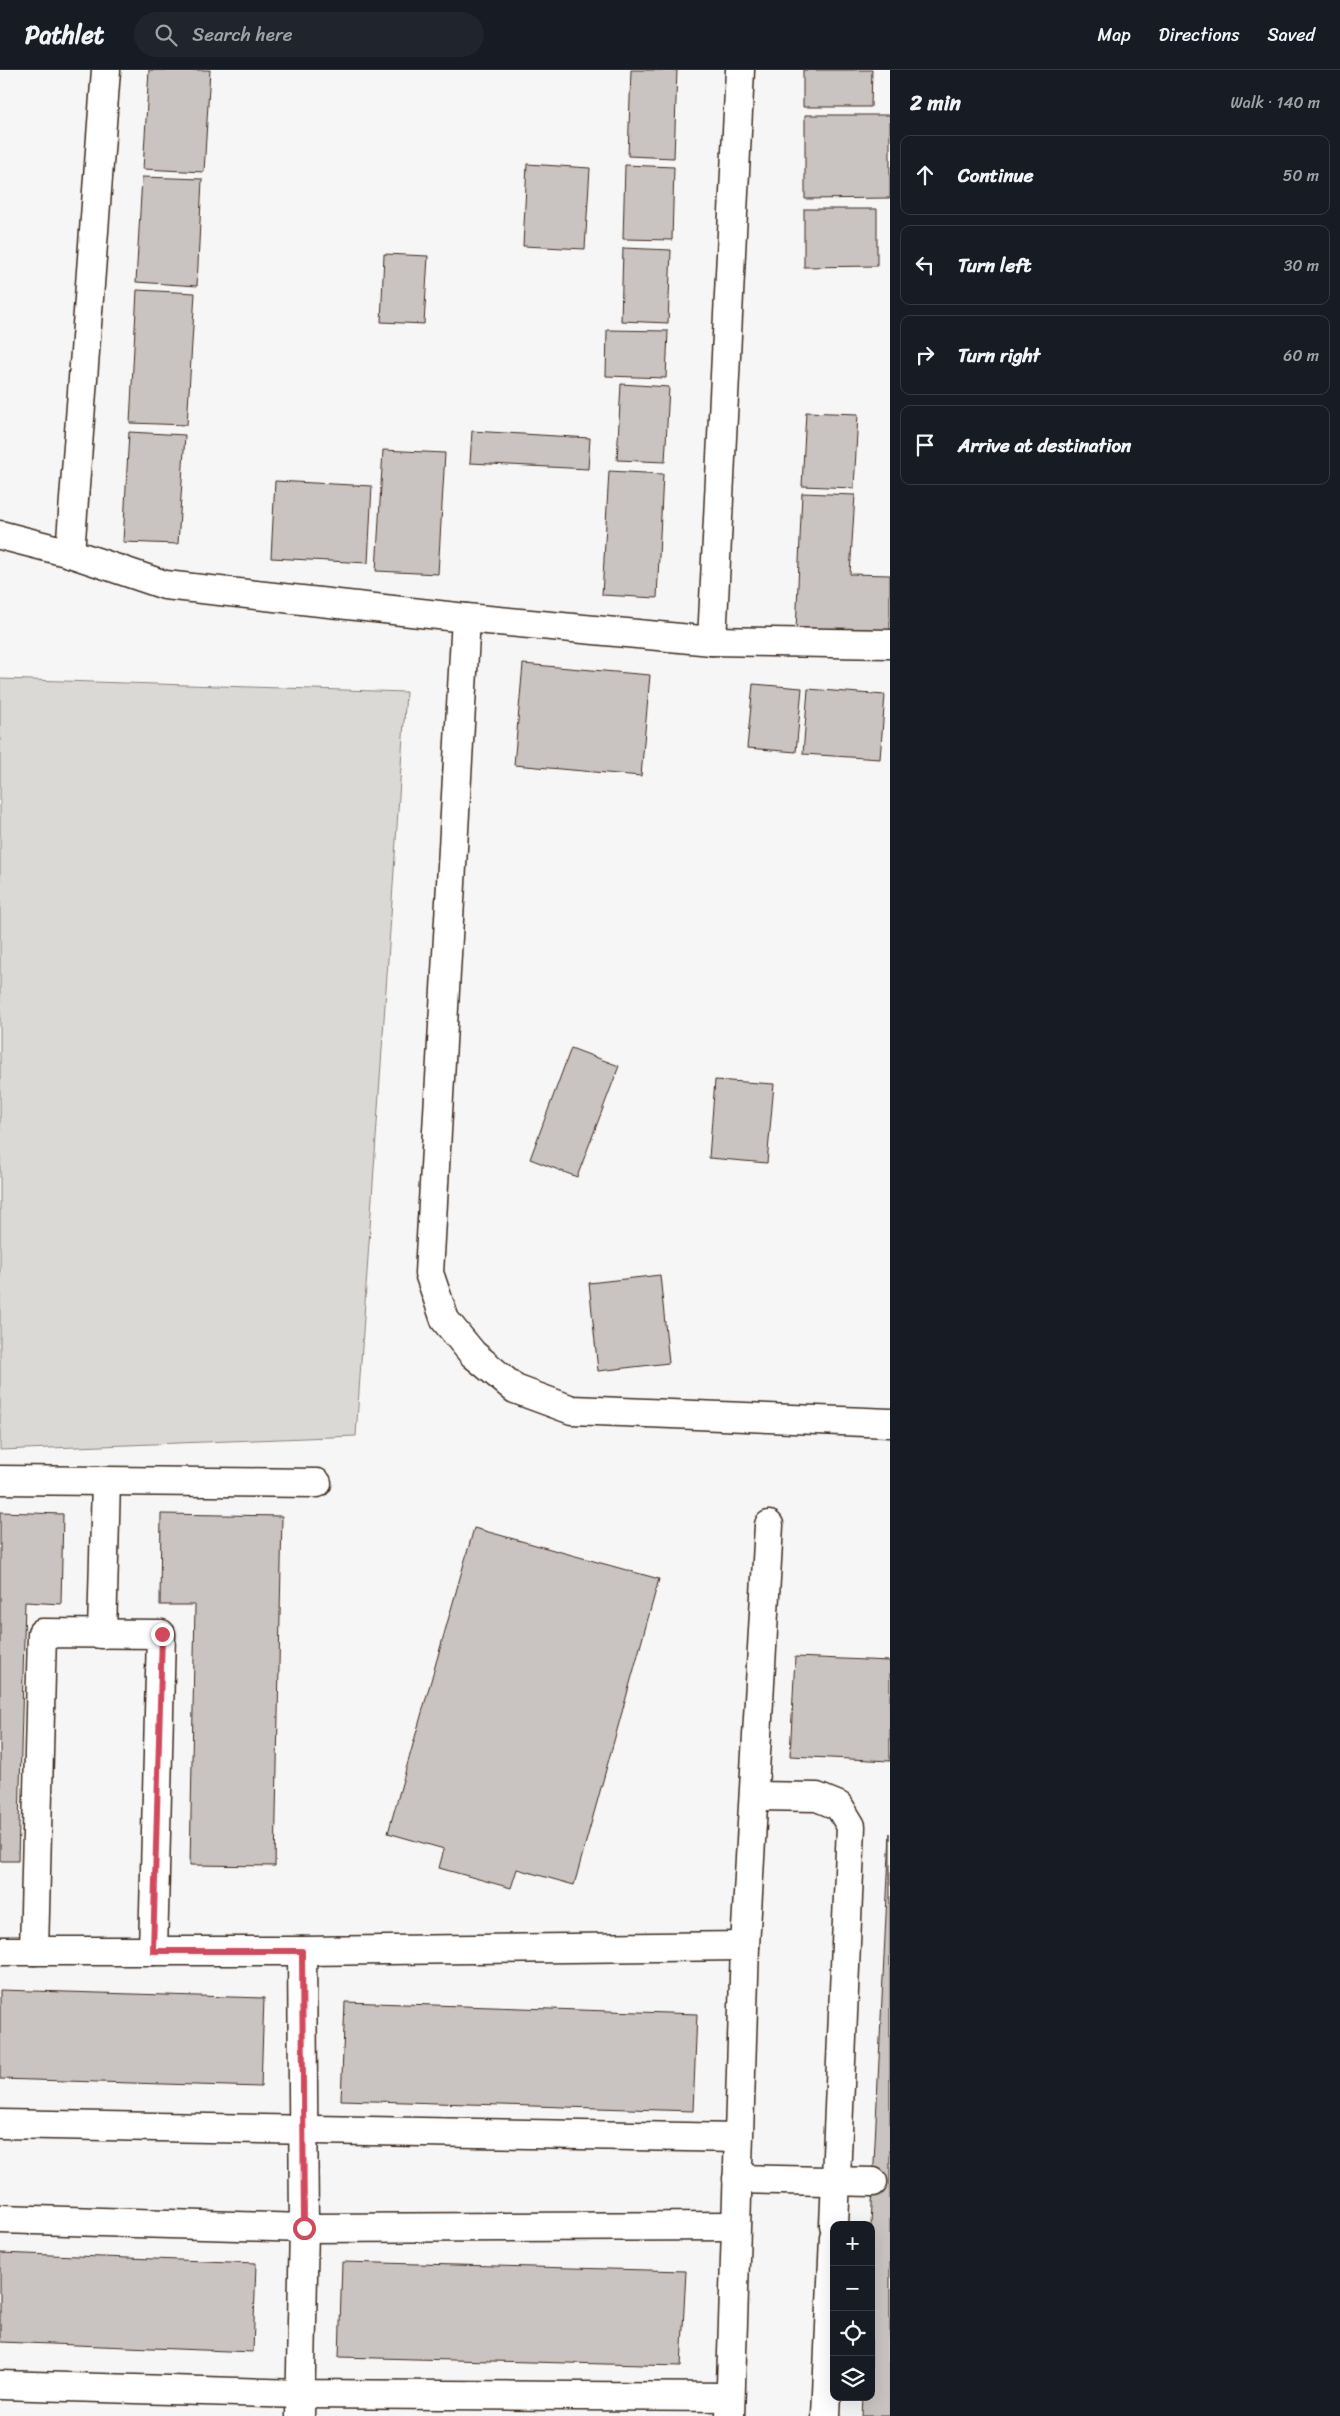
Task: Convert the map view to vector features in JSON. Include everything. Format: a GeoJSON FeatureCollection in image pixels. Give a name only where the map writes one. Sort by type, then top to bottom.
{"type":"FeatureCollection","features":[{"type":"Feature","properties":{"kind":"street"},"geometry":{"type":"LineString","coordinates":[[70,553],[106,70]]}},
{"type":"Feature","properties":{"kind":"street"},"geometry":{"type":"LineString","coordinates":[[712,641],[740,70]]}},
{"type":"Feature","properties":{"kind":"street"},"geometry":{"type":"LineString","coordinates":[[0,535],[70,553],[165,585],[466,618],[712,641],[890,644]]}},
{"type":"Feature","properties":{"kind":"street"},"geometry":{"type":"LineString","coordinates":[[466,618],[429,1273],[445,1320],[473,1354],[515,1390],[572,1410],[890,1423]]}},
{"type":"Feature","properties":{"kind":"street"},"geometry":{"type":"LineString","coordinates":[[0,1480],[317,1482]]}},
{"type":"Feature","properties":{"kind":"street"},"geometry":{"type":"LineString","coordinates":[[102,1634],[106,1481]]}},
{"type":"Feature","properties":{"kind":"street"},"geometry":{"type":"LineString","coordinates":[[0,2385],[301,2405],[730,2406],[734,2226],[745,1946],[769,1525]]}},
{"type":"Feature","properties":{"kind":"street"},"geometry":{"type":"LineString","coordinates":[[34,1951],[42,1633],[162,1634],[153,1951]]}},
{"type":"Feature","properties":{"kind":"street"},"geometry":{"type":"LineString","coordinates":[[754,1796],[817,1797],[839,1806],[851,1826],[834,2221]]}},
{"type":"Feature","properties":{"kind":"street"},"geometry":{"type":"LineString","coordinates":[[0,1951],[302,1951],[745,1946]]}},
{"type":"Feature","properties":{"kind":"street"},"geometry":{"type":"LineString","coordinates":[[301,2405],[304,2228],[302,1951]]}},
{"type":"Feature","properties":{"kind":"street"},"geometry":{"type":"LineString","coordinates":[[0,2124],[304,2128],[738,2138]]}},
{"type":"Feature","properties":{"kind":"street"},"geometry":{"type":"LineString","coordinates":[[737,2180],[873,2182]]}},
{"type":"Feature","properties":{"kind":"street"},"geometry":{"type":"LineString","coordinates":[[0,2219],[304,2228],[734,2226]]}},
{"type":"Feature","properties":{"kind":"street"},"geometry":{"type":"LineString","coordinates":[[826,2416],[833,2266]]}},
{"type":"Feature","properties":{"kind":"shaded area"},"geometry":{"type":"Polygon","coordinates":[[[0,679],[406,692],[356,1436],[0,1450],[0,679]]]}},
{"type":"Feature","properties":{"kind":"building"},"geometry":{"type":"Polygon","coordinates":[[[149,70],[210,70],[204,172],[143,169],[149,70]]]}},
{"type":"Feature","properties":{"kind":"building"},"geometry":{"type":"Polygon","coordinates":[[[631,70],[677,70],[674,158],[628,156],[631,70]]]}},
{"type":"Feature","properties":{"kind":"building"},"geometry":{"type":"Polygon","coordinates":[[[803,70],[872,70],[871,107],[803,107],[803,70]]]}},
{"type":"Feature","properties":{"kind":"building"},"geometry":{"type":"Polygon","coordinates":[[[805,115],[890,115],[890,198],[805,199],[805,115]]]}},
{"type":"Feature","properties":{"kind":"building"},"geometry":{"type":"Polygon","coordinates":[[[527,164],[590,168],[585,249],[523,246],[527,164]]]}},
{"type":"Feature","properties":{"kind":"building"},"geometry":{"type":"Polygon","coordinates":[[[625,165],[674,167],[672,240],[623,239],[625,165]]]}},
{"type":"Feature","properties":{"kind":"building"},"geometry":{"type":"Polygon","coordinates":[[[142,177],[202,179],[197,286],[136,282],[142,177]]]}},
{"type":"Feature","properties":{"kind":"building"},"geometry":{"type":"Polygon","coordinates":[[[804,209],[877,209],[877,266],[804,267],[804,209]]]}},
{"type":"Feature","properties":{"kind":"building"},"geometry":{"type":"Polygon","coordinates":[[[623,248],[671,250],[668,323],[621,321],[623,248]]]}},
{"type":"Feature","properties":{"kind":"building"},"geometry":{"type":"Polygon","coordinates":[[[384,254],[428,256],[424,324],[381,322],[384,254]]]}},
{"type":"Feature","properties":{"kind":"building"},"geometry":{"type":"Polygon","coordinates":[[[137,290],[195,293],[187,425],[130,423],[137,290]]]}},
{"type":"Feature","properties":{"kind":"building"},"geometry":{"type":"Polygon","coordinates":[[[607,330],[668,331],[666,378],[606,376],[607,330]]]}},
{"type":"Feature","properties":{"kind":"building"},"geometry":{"type":"Polygon","coordinates":[[[621,384],[669,387],[665,462],[617,460],[621,384]]]}},
{"type":"Feature","properties":{"kind":"building"},"geometry":{"type":"Polygon","coordinates":[[[806,412],[858,414],[854,488],[802,486],[806,412]]]}},
{"type":"Feature","properties":{"kind":"building"},"geometry":{"type":"Polygon","coordinates":[[[472,431],[590,438],[588,469],[470,463],[472,431]]]}},
{"type":"Feature","properties":{"kind":"building"},"geometry":{"type":"Polygon","coordinates":[[[129,432],[185,435],[178,544],[123,542],[129,432]]]}},
{"type":"Feature","properties":{"kind":"building"},"geometry":{"type":"Polygon","coordinates":[[[383,450],[445,453],[438,574],[376,571],[383,450]]]}},
{"type":"Feature","properties":{"kind":"building"},"geometry":{"type":"Polygon","coordinates":[[[609,471],[663,474],[657,598],[602,595],[609,471]]]}},
{"type":"Feature","properties":{"kind":"building"},"geometry":{"type":"Polygon","coordinates":[[[275,481],[372,486],[368,563],[271,558],[275,481]]]}},
{"type":"Feature","properties":{"kind":"building"},"geometry":{"type":"Polygon","coordinates":[[[802,493],[855,495],[850,574],[890,575],[890,636],[796,631],[802,493]]]}},
{"type":"Feature","properties":{"kind":"building"},"geometry":{"type":"Polygon","coordinates":[[[523,664],[650,675],[641,776],[514,765],[523,664]]]}},
{"type":"Feature","properties":{"kind":"building"},"geometry":{"type":"Polygon","coordinates":[[[753,684],[802,688],[796,752],[747,748],[753,684]]]}},
{"type":"Feature","properties":{"kind":"building"},"geometry":{"type":"Polygon","coordinates":[[[808,689],[885,695],[880,759],[803,754],[808,689]]]}},
{"type":"Feature","properties":{"kind":"building"},"geometry":{"type":"Polygon","coordinates":[[[571,1048],[619,1066],[577,1177],[530,1159],[571,1048]]]}},
{"type":"Feature","properties":{"kind":"building"},"geometry":{"type":"Polygon","coordinates":[[[715,1080],[774,1084],[767,1163],[709,1158],[715,1080]]]}},
{"type":"Feature","properties":{"kind":"building"},"geometry":{"type":"Polygon","coordinates":[[[660,1275],[669,1363],[598,1371],[589,1283],[660,1275]]]}},
{"type":"Feature","properties":{"kind":"building"},"geometry":{"type":"Polygon","coordinates":[[[0,1512],[63,1514],[61,1604],[25,1602],[18,1861],[0,1861],[0,1512]]]}},
{"type":"Feature","properties":{"kind":"building"},"geometry":{"type":"Polygon","coordinates":[[[161,1514],[282,1516],[275,1866],[190,1865],[195,1605],[160,1605],[161,1514]]]}},
{"type":"Feature","properties":{"kind":"building"},"geometry":{"type":"Polygon","coordinates":[[[474,1528],[659,1579],[574,1885],[517,1869],[511,1888],[439,1868],[444,1849],[388,1833],[474,1528]]]}},
{"type":"Feature","properties":{"kind":"building"},"geometry":{"type":"Polygon","coordinates":[[[795,1657],[890,1661],[890,1761],[790,1756],[795,1657]]]}},
{"type":"Feature","properties":{"kind":"building"},"geometry":{"type":"Polygon","coordinates":[[[890,1833],[890,2416],[862,2416],[863,2401],[875,2401],[875,2221],[871,2221],[890,1833]]]}},
{"type":"Feature","properties":{"kind":"building"},"geometry":{"type":"Polygon","coordinates":[[[0,1990],[264,1998],[261,2087],[0,2079],[0,1990]]]}},
{"type":"Feature","properties":{"kind":"building"},"geometry":{"type":"Polygon","coordinates":[[[345,2002],[697,2014],[693,2111],[341,2100],[345,2002]]]}},
{"type":"Feature","properties":{"kind":"building"},"geometry":{"type":"Polygon","coordinates":[[[0,2253],[256,2263],[253,2352],[0,2342],[0,2253]]]}},
{"type":"Feature","properties":{"kind":"building"},"geometry":{"type":"Polygon","coordinates":[[[342,2262],[686,2271],[681,2366],[339,2357],[342,2262]]]}},
{"type":"Feature","properties":{"kind":"route"},"geometry":{"type":"LineString","coordinates":[[162,1634],[153,1951],[302,1951],[304,2228]]}}]}
